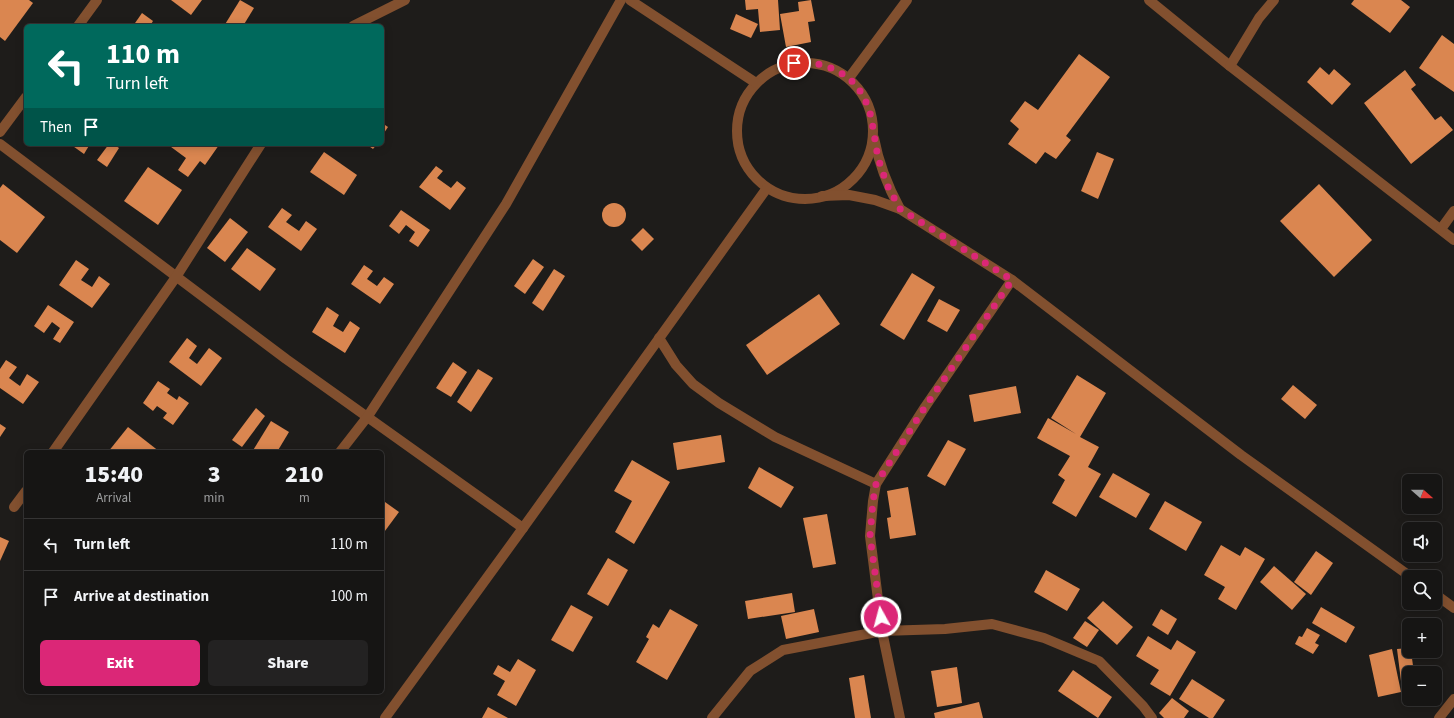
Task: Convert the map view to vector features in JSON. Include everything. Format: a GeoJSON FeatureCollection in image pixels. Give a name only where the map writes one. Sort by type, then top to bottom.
{"type":"FeatureCollection","features":[{"type":"Feature","properties":{"kind":"street"},"geometry":{"type":"LineString","coordinates":[[79,24],[97,0]]}},
{"type":"Feature","properties":{"kind":"street"},"geometry":{"type":"LineString","coordinates":[[357,24],[405,0]]}},
{"type":"Feature","properties":{"kind":"street"},"geometry":{"type":"LineString","coordinates":[[342,450],[368,416],[506,204],[621,0]]}},
{"type":"Feature","properties":{"kind":"street"},"geometry":{"type":"LineString","coordinates":[[630,0],[756,83]]}},
{"type":"Feature","properties":{"kind":"street"},"geometry":{"type":"LineString","coordinates":[[849,78],[908,0]]}},
{"type":"Feature","properties":{"kind":"street"},"geometry":{"type":"LineString","coordinates":[[1149,0],[1230,66],[1454,240]]}},
{"type":"Feature","properties":{"kind":"street"},"geometry":{"type":"LineString","coordinates":[[1230,66],[1259,18],[1274,0]]}},
{"type":"Feature","properties":{"kind":"street"},"geometry":{"type":"LineString","coordinates":[[822,196],[841,188],[858,173],[866,160],[871,146],[871,116],[859,89],[849,78],[836,70],[823,65],[809,62],[794,63],[774,70],[756,83],[746,97],[739,112],[737,135],[738,146],[744,162],[754,177],[767,188],[793,198],[808,199],[822,196],[849,195],[875,200],[900,209],[1012,280],[1241,455],[1402,571]]}},
{"type":"Feature","properties":{"kind":"street"},"geometry":{"type":"LineString","coordinates":[[0,132],[24,100]]}},
{"type":"Feature","properties":{"kind":"street"},"geometry":{"type":"LineString","coordinates":[[872,131],[880,165],[887,185],[900,209]]}},
{"type":"Feature","properties":{"kind":"street"},"geometry":{"type":"LineString","coordinates":[[0,144],[286,359],[523,528]]}},
{"type":"Feature","properties":{"kind":"street"},"geometry":{"type":"LineString","coordinates":[[54,450],[176,276],[260,146]]}},
{"type":"Feature","properties":{"kind":"street"},"geometry":{"type":"LineString","coordinates":[[385,718],[767,188]]}},
{"type":"Feature","properties":{"kind":"street"},"geometry":{"type":"LineString","coordinates":[[1441,229],[1454,211]]}},
{"type":"Feature","properties":{"kind":"street"},"geometry":{"type":"LineString","coordinates":[[900,718],[882,631],[870,536],[876,484],[925,407],[1012,280]]}},
{"type":"Feature","properties":{"kind":"street"},"geometry":{"type":"LineString","coordinates":[[659,338],[676,365],[694,384],[719,403],[775,437],[876,484]]}},
{"type":"Feature","properties":{"kind":"street"},"geometry":{"type":"LineString","coordinates":[[14,507],[24,494]]}},
{"type":"Feature","properties":{"kind":"street"},"geometry":{"type":"LineString","coordinates":[[1442,599],[1454,608]]}},
{"type":"Feature","properties":{"kind":"street"},"geometry":{"type":"LineString","coordinates":[[712,718],[750,671],[783,650],[882,631],[945,629],[992,624],[1044,638],[1099,661],[1143,706],[1152,718]]}},
{"type":"Feature","properties":{"kind":"street"},"geometry":{"type":"LineString","coordinates":[[1439,718],[1454,699]]}},
{"type":"Feature","properties":{"kind":"building"},"geometry":{"type":"Polygon","coordinates":[[[0,0],[29,0],[33,3],[5,41],[0,37],[0,0]]]}},
{"type":"Feature","properties":{"kind":"building"},"geometry":{"type":"Polygon","coordinates":[[[171,0],[202,0],[191,15],[171,0]]]}},
{"type":"Feature","properties":{"kind":"building"},"geometry":{"type":"Polygon","coordinates":[[[240,0],[254,8],[244,24],[225,24],[240,0]]]}},
{"type":"Feature","properties":{"kind":"building"},"geometry":{"type":"Polygon","coordinates":[[[745,0],[778,0],[780,30],[760,32],[758,9],[746,10],[745,0]]]}},
{"type":"Feature","properties":{"kind":"building"},"geometry":{"type":"Polygon","coordinates":[[[811,0],[815,21],[808,22],[811,42],[786,47],[780,14],[799,11],[798,2],[811,0]]]}},
{"type":"Feature","properties":{"kind":"building"},"geometry":{"type":"Polygon","coordinates":[[[1354,0],[1401,0],[1410,7],[1390,33],[1351,4],[1354,0]]]}},
{"type":"Feature","properties":{"kind":"building"},"geometry":{"type":"Polygon","coordinates":[[[142,13],[153,21],[151,24],[134,24],[142,13]]]}},
{"type":"Feature","properties":{"kind":"building"},"geometry":{"type":"Polygon","coordinates":[[[736,14],[758,24],[751,38],[730,29],[736,14]]]}},
{"type":"Feature","properties":{"kind":"building"},"geometry":{"type":"Polygon","coordinates":[[[1442,35],[1454,44],[1454,92],[1419,68],[1442,35]]]}},
{"type":"Feature","properties":{"kind":"building"},"geometry":{"type":"Polygon","coordinates":[[[1079,54],[1110,77],[1066,136],[1071,140],[1056,159],[1045,152],[1036,164],[1008,144],[1019,129],[1010,121],[1025,101],[1038,110],[1079,54]]]}},
{"type":"Feature","properties":{"kind":"building"},"geometry":{"type":"Polygon","coordinates":[[[1320,67],[1329,75],[1334,69],[1351,84],[1332,105],[1307,82],[1320,67]]]}},
{"type":"Feature","properties":{"kind":"building"},"geometry":{"type":"Polygon","coordinates":[[[1405,70],[1416,85],[1411,89],[1435,120],[1441,116],[1453,130],[1411,164],[1364,103],[1405,70]]]}},
{"type":"Feature","properties":{"kind":"building"},"geometry":{"type":"Polygon","coordinates":[[[384,124],[388,127],[384,133],[384,124]]]}},
{"type":"Feature","properties":{"kind":"building"},"geometry":{"type":"Polygon","coordinates":[[[73,146],[89,146],[84,154],[73,146]]]}},
{"type":"Feature","properties":{"kind":"building"},"geometry":{"type":"Polygon","coordinates":[[[108,146],[116,146],[119,148],[107,167],[97,160],[108,146]]]}},
{"type":"Feature","properties":{"kind":"building"},"geometry":{"type":"Polygon","coordinates":[[[170,146],[218,146],[205,165],[200,161],[188,177],[178,170],[186,158],[170,146]]]}},
{"type":"Feature","properties":{"kind":"building"},"geometry":{"type":"Polygon","coordinates":[[[324,152],[357,175],[344,195],[310,172],[324,152]]]}},
{"type":"Feature","properties":{"kind":"building"},"geometry":{"type":"Polygon","coordinates":[[[1097,152],[1114,159],[1098,199],[1081,191],[1097,152]]]}},
{"type":"Feature","properties":{"kind":"building"},"geometry":{"type":"Polygon","coordinates":[[[436,166],[443,171],[437,178],[451,188],[457,181],[466,188],[450,210],[419,187],[436,166]]]}},
{"type":"Feature","properties":{"kind":"building"},"geometry":{"type":"Polygon","coordinates":[[[148,167],[182,190],[158,225],[124,201],[148,167]]]}},
{"type":"Feature","properties":{"kind":"building"},"geometry":{"type":"Polygon","coordinates":[[[3,184],[45,217],[17,253],[0,240],[0,188],[3,184]]]}},
{"type":"Feature","properties":{"kind":"building"},"geometry":{"type":"Polygon","coordinates":[[[1319,184],[1372,240],[1334,277],[1280,221],[1319,184]]]}},
{"type":"Feature","properties":{"kind":"building"},"geometry":{"type":"Polygon","coordinates":[[[614,203],[623,206],[626,215],[623,224],[614,227],[605,224],[602,215],[605,206],[614,203]]]}},
{"type":"Feature","properties":{"kind":"building"},"geometry":{"type":"Polygon","coordinates":[[[282,208],[292,215],[286,222],[299,231],[306,221],[317,229],[301,251],[268,227],[282,208]]]}},
{"type":"Feature","properties":{"kind":"building"},"geometry":{"type":"Polygon","coordinates":[[[401,210],[430,230],[418,247],[409,241],[415,232],[406,225],[399,234],[389,226],[401,210]]]}},
{"type":"Feature","properties":{"kind":"building"},"geometry":{"type":"Polygon","coordinates":[[[230,218],[248,232],[225,262],[207,248],[230,218]]]}},
{"type":"Feature","properties":{"kind":"building"},"geometry":{"type":"Polygon","coordinates":[[[643,228],[654,239],[642,251],[631,240],[643,228]]]}},
{"type":"Feature","properties":{"kind":"building"},"geometry":{"type":"Polygon","coordinates":[[[247,248],[276,269],[260,291],[231,269],[247,248]]]}},
{"type":"Feature","properties":{"kind":"building"},"geometry":{"type":"Polygon","coordinates":[[[533,259],[544,267],[525,294],[514,286],[533,259]]]}},
{"type":"Feature","properties":{"kind":"building"},"geometry":{"type":"Polygon","coordinates":[[[76,260],[89,269],[81,280],[92,287],[99,276],[110,284],[92,308],[59,285],[76,260]]]}},
{"type":"Feature","properties":{"kind":"building"},"geometry":{"type":"Polygon","coordinates":[[[364,265],[373,271],[367,279],[377,286],[384,277],[394,284],[380,304],[351,284],[364,265]]]}},
{"type":"Feature","properties":{"kind":"building"},"geometry":{"type":"Polygon","coordinates":[[[554,269],[565,276],[543,311],[532,303],[554,269]]]}},
{"type":"Feature","properties":{"kind":"building"},"geometry":{"type":"Polygon","coordinates":[[[912,273],[935,287],[904,340],[880,325],[912,273]]]}},
{"type":"Feature","properties":{"kind":"building"},"geometry":{"type":"Polygon","coordinates":[[[819,294],[840,324],[767,375],[746,345],[819,294]]]}},
{"type":"Feature","properties":{"kind":"building"},"geometry":{"type":"Polygon","coordinates":[[[939,299],[960,310],[947,332],[927,321],[939,299]]]}},
{"type":"Feature","properties":{"kind":"building"},"geometry":{"type":"Polygon","coordinates":[[[48,305],[74,322],[60,343],[53,339],[60,328],[52,322],[44,333],[34,326],[48,305]]]}},
{"type":"Feature","properties":{"kind":"building"},"geometry":{"type":"Polygon","coordinates":[[[327,307],[339,315],[333,326],[343,332],[350,321],[360,328],[345,353],[312,332],[327,307]]]}},
{"type":"Feature","properties":{"kind":"building"},"geometry":{"type":"Polygon","coordinates":[[[187,338],[197,346],[189,358],[197,364],[209,348],[222,358],[201,386],[169,362],[187,338]]]}},
{"type":"Feature","properties":{"kind":"building"},"geometry":{"type":"Polygon","coordinates":[[[6,360],[17,367],[9,378],[20,386],[27,374],[39,382],[23,404],[0,388],[0,369],[6,360]]]}},
{"type":"Feature","properties":{"kind":"building"},"geometry":{"type":"Polygon","coordinates":[[[453,362],[467,372],[451,397],[436,388],[453,362]]]}},
{"type":"Feature","properties":{"kind":"building"},"geometry":{"type":"Polygon","coordinates":[[[478,369],[493,378],[471,412],[457,402],[478,369]]]}},
{"type":"Feature","properties":{"kind":"building"},"geometry":{"type":"Polygon","coordinates":[[[1077,375],[1106,393],[1080,437],[1099,447],[1088,467],[1101,474],[1076,517],[1052,503],[1065,480],[1058,475],[1070,456],[1037,438],[1048,418],[1076,434],[1051,418],[1077,375]]]}},
{"type":"Feature","properties":{"kind":"building"},"geometry":{"type":"Polygon","coordinates":[[[158,381],[170,389],[167,393],[177,400],[179,396],[189,403],[173,425],[163,418],[167,413],[157,406],[153,411],[143,403],[158,381]]]}},
{"type":"Feature","properties":{"kind":"building"},"geometry":{"type":"Polygon","coordinates":[[[1293,385],[1317,405],[1305,419],[1281,399],[1293,385]]]}},
{"type":"Feature","properties":{"kind":"building"},"geometry":{"type":"Polygon","coordinates":[[[1016,386],[1021,413],[974,422],[969,395],[1016,386]]]}},
{"type":"Feature","properties":{"kind":"building"},"geometry":{"type":"Polygon","coordinates":[[[256,408],[265,416],[242,447],[232,440],[256,408]]]}},
{"type":"Feature","properties":{"kind":"building"},"geometry":{"type":"Polygon","coordinates":[[[271,421],[289,432],[278,450],[253,450],[271,421]]]}},
{"type":"Feature","properties":{"kind":"building"},"geometry":{"type":"Polygon","coordinates":[[[0,424],[6,428],[0,437],[0,424]]]}},
{"type":"Feature","properties":{"kind":"building"},"geometry":{"type":"Polygon","coordinates":[[[128,427],[157,450],[110,450],[128,427]]]}},
{"type":"Feature","properties":{"kind":"building"},"geometry":{"type":"Polygon","coordinates":[[[721,435],[725,462],[677,470],[673,443],[721,435]]]}},
{"type":"Feature","properties":{"kind":"building"},"geometry":{"type":"Polygon","coordinates":[[[948,440],[966,449],[945,486],[927,476],[948,440]]]}},
{"type":"Feature","properties":{"kind":"building"},"geometry":{"type":"Polygon","coordinates":[[[632,460],[670,482],[634,544],[615,532],[632,501],[614,491],[632,460]]]}},
{"type":"Feature","properties":{"kind":"building"},"geometry":{"type":"Polygon","coordinates":[[[759,467],[794,487],[781,508],[748,488],[759,467]]]}},
{"type":"Feature","properties":{"kind":"building"},"geometry":{"type":"Polygon","coordinates":[[[1113,473],[1150,494],[1136,518],[1099,497],[1113,473]]]}},
{"type":"Feature","properties":{"kind":"building"},"geometry":{"type":"Polygon","coordinates":[[[908,487],[916,535],[890,539],[887,518],[891,517],[887,491],[908,487]]]}},
{"type":"Feature","properties":{"kind":"building"},"geometry":{"type":"Polygon","coordinates":[[[1165,501],[1202,522],[1186,551],[1149,529],[1165,501]]]}},
{"type":"Feature","properties":{"kind":"building"},"geometry":{"type":"Polygon","coordinates":[[[385,502],[399,512],[384,532],[385,502]]]}},
{"type":"Feature","properties":{"kind":"building"},"geometry":{"type":"Polygon","coordinates":[[[827,514],[836,564],[813,568],[803,518],[827,514]]]}},
{"type":"Feature","properties":{"kind":"building"},"geometry":{"type":"Polygon","coordinates":[[[0,537],[9,541],[0,561],[0,537]]]}},
{"type":"Feature","properties":{"kind":"building"},"geometry":{"type":"Polygon","coordinates":[[[1221,545],[1240,556],[1245,547],[1265,559],[1236,610],[1218,599],[1225,587],[1204,575],[1221,545]]]}},
{"type":"Feature","properties":{"kind":"building"},"geometry":{"type":"Polygon","coordinates":[[[1316,551],[1333,563],[1311,595],[1294,582],[1316,551]]]}},
{"type":"Feature","properties":{"kind":"building"},"geometry":{"type":"Polygon","coordinates":[[[608,558],[628,570],[608,606],[587,594],[608,558]]]}},
{"type":"Feature","properties":{"kind":"building"},"geometry":{"type":"Polygon","coordinates":[[[1274,566],[1306,594],[1292,610],[1260,582],[1274,566]]]}},
{"type":"Feature","properties":{"kind":"building"},"geometry":{"type":"Polygon","coordinates":[[[1046,570],[1080,589],[1067,611],[1034,592],[1046,570]]]}},
{"type":"Feature","properties":{"kind":"building"},"geometry":{"type":"Polygon","coordinates":[[[792,593],[795,612],[748,619],[745,601],[792,593]]]}},
{"type":"Feature","properties":{"kind":"building"},"geometry":{"type":"Polygon","coordinates":[[[1103,601],[1133,627],[1117,645],[1087,618],[1103,601]]]}},
{"type":"Feature","properties":{"kind":"building"},"geometry":{"type":"Polygon","coordinates":[[[571,605],[593,617],[573,652],[551,640],[571,605]]]}},
{"type":"Feature","properties":{"kind":"building"},"geometry":{"type":"Polygon","coordinates":[[[1321,607],[1355,627],[1346,643],[1312,623],[1321,607]]]}},
{"type":"Feature","properties":{"kind":"building"},"geometry":{"type":"Polygon","coordinates":[[[670,609],[698,625],[667,680],[636,662],[649,639],[646,637],[653,624],[659,628],[670,609]]]}},
{"type":"Feature","properties":{"kind":"building"},"geometry":{"type":"Polygon","coordinates":[[[814,609],[819,632],[786,639],[781,616],[814,609]]]}},
{"type":"Feature","properties":{"kind":"building"},"geometry":{"type":"Polygon","coordinates":[[[1161,609],[1177,619],[1168,635],[1152,625],[1161,609]]]}},
{"type":"Feature","properties":{"kind":"building"},"geometry":{"type":"Polygon","coordinates":[[[1085,621],[1099,630],[1087,647],[1073,638],[1085,621]]]}},
{"type":"Feature","properties":{"kind":"building"},"geometry":{"type":"Polygon","coordinates":[[[1307,628],[1320,635],[1315,643],[1319,645],[1313,654],[1295,644],[1299,636],[1302,637],[1307,628]]]}},
{"type":"Feature","properties":{"kind":"building"},"geometry":{"type":"Polygon","coordinates":[[[1148,636],[1171,650],[1177,640],[1196,652],[1170,696],[1150,684],[1159,670],[1136,656],[1148,636]]]}},
{"type":"Feature","properties":{"kind":"building"},"geometry":{"type":"Polygon","coordinates":[[[1392,649],[1401,692],[1378,697],[1369,655],[1392,649]]]}},
{"type":"Feature","properties":{"kind":"building"},"geometry":{"type":"Polygon","coordinates":[[[1397,649],[1402,649],[1402,658],[1412,658],[1413,666],[1402,666],[1402,681],[1401,681],[1397,649]]]}},
{"type":"Feature","properties":{"kind":"building"},"geometry":{"type":"Polygon","coordinates":[[[518,659],[536,670],[516,706],[497,695],[505,681],[493,674],[498,665],[510,672],[518,659]]]}},
{"type":"Feature","properties":{"kind":"building"},"geometry":{"type":"Polygon","coordinates":[[[957,667],[962,703],[937,707],[931,671],[957,667]]]}},
{"type":"Feature","properties":{"kind":"building"},"geometry":{"type":"Polygon","coordinates":[[[1073,670],[1112,697],[1098,718],[1058,691],[1073,670]]]}},
{"type":"Feature","properties":{"kind":"building"},"geometry":{"type":"Polygon","coordinates":[[[864,675],[871,718],[855,718],[849,678],[864,675]]]}},
{"type":"Feature","properties":{"kind":"building"},"geometry":{"type":"Polygon","coordinates":[[[1192,679],[1225,700],[1213,718],[1209,718],[1179,699],[1192,679]]]}},
{"type":"Feature","properties":{"kind":"building"},"geometry":{"type":"Polygon","coordinates":[[[1172,698],[1189,711],[1184,718],[1164,718],[1159,713],[1172,698]]]}},
{"type":"Feature","properties":{"kind":"building"},"geometry":{"type":"Polygon","coordinates":[[[979,702],[983,718],[935,718],[934,713],[979,702]]]}},
{"type":"Feature","properties":{"kind":"building"},"geometry":{"type":"Polygon","coordinates":[[[488,707],[508,718],[482,718],[488,707]]]}},
{"type":"Feature","properties":{"kind":"route"},"geometry":{"type":"LineString","coordinates":[[794,63],[809,62],[836,70],[849,78],[859,89],[871,116],[872,131],[878,158],[887,185],[900,209],[1012,280],[925,407],[876,484],[870,536],[881,617]]}}]}
